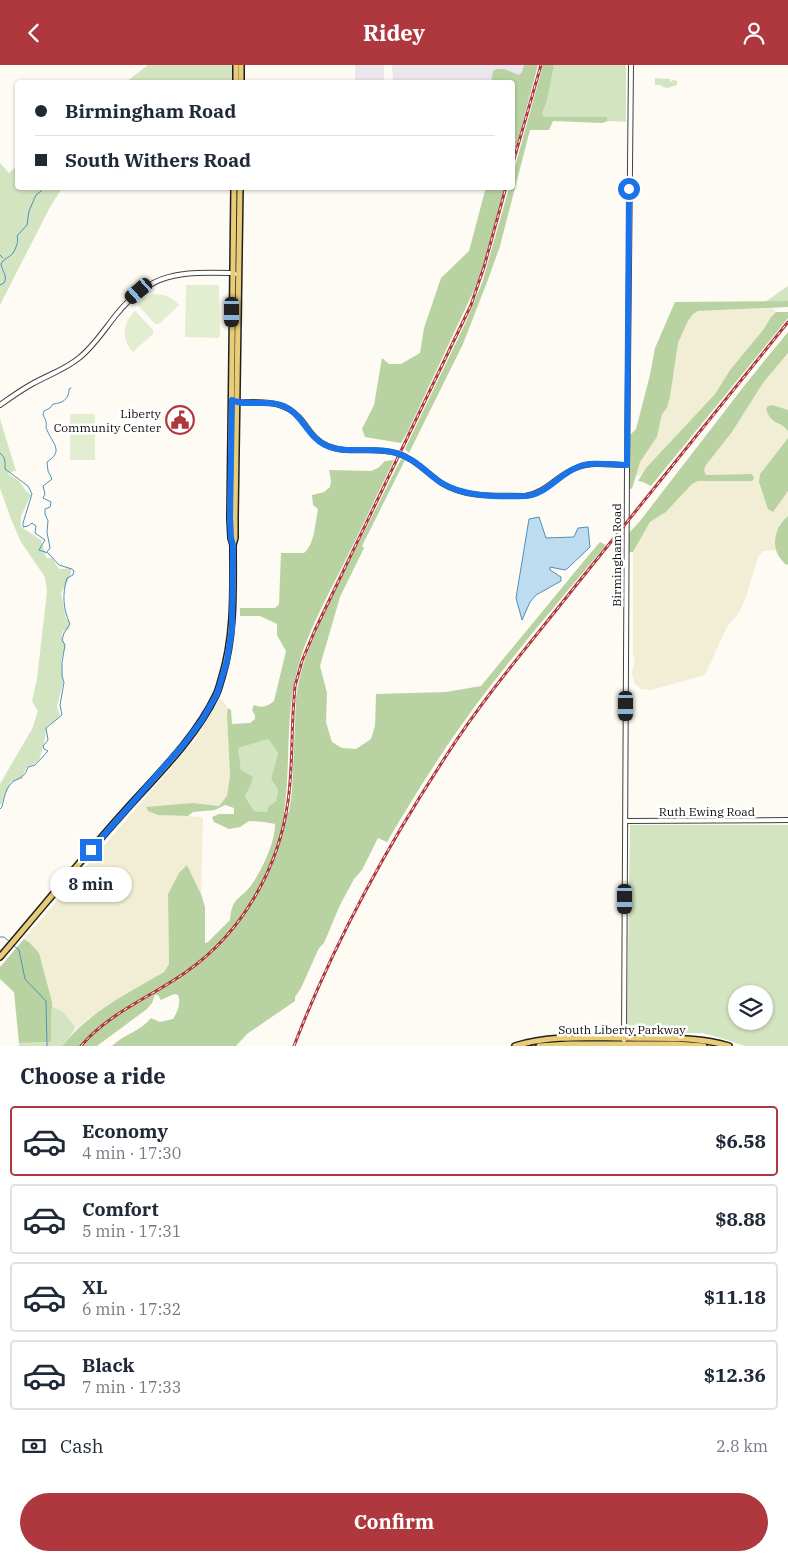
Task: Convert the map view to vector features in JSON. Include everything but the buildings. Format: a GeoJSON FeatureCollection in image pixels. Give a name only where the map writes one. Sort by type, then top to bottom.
{"type":"FeatureCollection","features":[{"type":"Feature","properties":{"kind":"main road"},"geometry":{"type":"LineString","coordinates":[[236,65],[236,80]]}},
{"type":"Feature","properties":{"kind":"main road"},"geometry":{"type":"LineString","coordinates":[[241,65],[241,80]]}},
{"type":"Feature","properties":{"kind":"main road"},"geometry":{"type":"LineString","coordinates":[[0,957],[184,744],[202,720],[217,694],[227,661],[232,629],[233,545],[235,533],[233,402],[234,190]]}},
{"type":"Feature","properties":{"kind":"main road"},"geometry":{"type":"LineString","coordinates":[[233,402],[239,270],[240,190]]}},
{"type":"Feature","properties":{"kind":"main road","name":"South Liberty Parkway"},"geometry":{"type":"LineString","coordinates":[[515,1046],[532,1041],[558,1038],[704,1046]]}},
{"type":"Feature","properties":{"kind":"main road","name":"South Liberty Parkway"},"geometry":{"type":"LineString","coordinates":[[539,1046],[692,1039],[730,1046]]}},
{"type":"Feature","properties":{"kind":"street","name":"Birmingham Road"},"geometry":{"type":"LineString","coordinates":[[624,1041],[630,65]]}},
{"type":"Feature","properties":{"kind":"street"},"geometry":{"type":"LineString","coordinates":[[0,405],[33,383],[64,369],[80,358],[130,299],[145,287],[165,277],[180,274],[233,273],[239,270]]}},
{"type":"Feature","properties":{"kind":"street"},"geometry":{"type":"LineString","coordinates":[[233,273],[238,276]]}},
{"type":"Feature","properties":{"kind":"street"},"geometry":{"type":"LineString","coordinates":[[233,402],[266,402],[283,406],[297,415],[313,436],[327,446],[342,449],[396,452],[415,461],[448,487],[469,494],[532,495],[581,466],[627,465]]}},
{"type":"Feature","properties":{"kind":"street","name":"Ruth Ewing Road"},"geometry":{"type":"LineString","coordinates":[[626,821],[788,820]]}},
{"type":"Feature","properties":{"kind":"shaded area"},"geometry":{"type":"Polygon","coordinates":[[[355,65],[384,65],[384,80],[355,80],[355,65]]]}},
{"type":"Feature","properties":{"kind":"shaded area"},"geometry":{"type":"Polygon","coordinates":[[[392,65],[524,65],[519,75],[504,69],[493,71],[492,80],[393,80],[392,65]]]}},
{"type":"Feature","properties":{"kind":"shaded area"},"geometry":{"type":"Polygon","coordinates":[[[773,308],[776,312],[730,370],[715,394],[641,475],[634,477],[640,462],[657,437],[662,414],[667,408],[670,397],[678,343],[693,314],[698,311],[773,308]]]}},
{"type":"Feature","properties":{"kind":"shaded area"},"geometry":{"type":"Polygon","coordinates":[[[788,353],[788,410],[773,405],[771,421],[786,428],[788,438],[760,474],[777,506],[788,491],[788,516],[775,543],[777,550],[763,551],[758,557],[746,597],[738,614],[727,627],[705,675],[651,690],[641,689],[634,683],[632,672],[635,661],[633,653],[633,552],[650,522],[666,512],[692,484],[698,481],[752,474],[706,475],[704,470],[706,464],[732,432],[763,383],[788,353]]]}},
{"type":"Feature","properties":{"kind":"shaded area"},"geometry":{"type":"Polygon","coordinates":[[[220,699],[228,708],[230,776],[227,796],[219,806],[193,803],[158,815],[203,817],[201,894],[187,865],[168,894],[169,964],[164,972],[89,1018],[74,1031],[74,1025],[63,1012],[52,1006],[39,953],[24,939],[194,741],[220,699]]]}},
{"type":"Feature","properties":{"kind":"green space"},"geometry":{"type":"Polygon","coordinates":[[[148,65],[233,65],[233,80],[129,80],[148,65]]]}},
{"type":"Feature","properties":{"kind":"green space"},"geometry":{"type":"Polygon","coordinates":[[[524,65],[538,65],[515,151],[515,80],[491,80],[493,71],[497,69],[504,69],[519,75],[524,65]]]}},
{"type":"Feature","properties":{"kind":"green space"},"geometry":{"type":"Polygon","coordinates":[[[543,65],[554,65],[547,101],[542,114],[545,117],[607,117],[608,121],[602,123],[553,121],[549,130],[530,130],[515,188],[515,167],[543,65]]]}},
{"type":"Feature","properties":{"kind":"green space"},"geometry":{"type":"Polygon","coordinates":[[[554,65],[626,65],[626,122],[608,121],[607,117],[545,117],[542,114],[547,101],[554,65]]]}},
{"type":"Feature","properties":{"kind":"green space"},"geometry":{"type":"Polygon","coordinates":[[[655,78],[670,79],[670,82],[673,80],[677,81],[677,85],[668,88],[655,85],[655,78]]]}},
{"type":"Feature","properties":{"kind":"green space"},"geometry":{"type":"Polygon","coordinates":[[[0,163],[9,173],[15,168],[15,190],[61,190],[50,207],[0,305],[0,163]]]}},
{"type":"Feature","properties":{"kind":"green space"},"geometry":{"type":"Polygon","coordinates":[[[485,190],[504,190],[483,268],[476,286],[408,431],[401,443],[365,437],[362,429],[374,405],[382,358],[389,364],[401,364],[420,353],[424,328],[441,278],[469,251],[485,190]]]}},
{"type":"Feature","properties":{"kind":"green space"},"geometry":{"type":"Polygon","coordinates":[[[508,190],[514,190],[500,246],[463,344],[409,453],[405,449],[465,324],[482,283],[508,190]]]}},
{"type":"Feature","properties":{"kind":"green space"},"geometry":{"type":"Polygon","coordinates":[[[186,285],[219,285],[220,336],[218,338],[185,337],[186,285]]]}},
{"type":"Feature","properties":{"kind":"green space"},"geometry":{"type":"Polygon","coordinates":[[[788,286],[788,301],[765,302],[788,286]]]}},
{"type":"Feature","properties":{"kind":"green space"},"geometry":{"type":"Polygon","coordinates":[[[153,294],[168,297],[179,305],[159,324],[155,324],[137,304],[153,294]]]}},
{"type":"Feature","properties":{"kind":"green space"},"geometry":{"type":"Polygon","coordinates":[[[788,301],[788,307],[698,311],[693,314],[678,343],[670,397],[667,408],[662,414],[657,437],[640,462],[632,489],[629,488],[630,435],[636,429],[655,348],[675,302],[788,301]]]}},
{"type":"Feature","properties":{"kind":"green space"},"geometry":{"type":"Polygon","coordinates":[[[135,311],[153,330],[153,334],[133,352],[126,342],[125,326],[135,311]]]}},
{"type":"Feature","properties":{"kind":"green space"},"geometry":{"type":"Polygon","coordinates":[[[776,312],[788,312],[788,318],[651,486],[638,481],[646,468],[715,394],[730,370],[763,330],[771,317],[776,312]]]}},
{"type":"Feature","properties":{"kind":"green space"},"geometry":{"type":"Polygon","coordinates":[[[788,332],[788,353],[763,383],[732,432],[704,470],[706,475],[752,474],[754,478],[752,481],[698,481],[692,484],[666,512],[650,522],[633,552],[628,552],[629,533],[788,332]]]}},
{"type":"Feature","properties":{"kind":"green space"},"geometry":{"type":"Polygon","coordinates":[[[773,405],[788,410],[788,431],[782,425],[773,421],[768,415],[766,409],[768,406],[773,405]]]}},
{"type":"Feature","properties":{"kind":"green space"},"geometry":{"type":"Polygon","coordinates":[[[70,414],[95,414],[95,460],[70,460],[70,414]]]}},
{"type":"Feature","properties":{"kind":"green space"},"geometry":{"type":"Polygon","coordinates":[[[0,419],[16,471],[7,473],[19,481],[31,495],[21,516],[21,527],[41,540],[47,558],[52,558],[60,569],[71,568],[71,571],[61,593],[66,618],[70,623],[69,629],[63,631],[62,636],[65,645],[61,661],[63,682],[57,706],[60,716],[47,726],[42,751],[36,763],[28,766],[22,779],[10,782],[0,805],[0,784],[32,729],[38,711],[32,701],[37,679],[47,591],[45,577],[21,542],[0,488],[0,419]]]}},
{"type":"Feature","properties":{"kind":"green space"},"geometry":{"type":"Polygon","coordinates":[[[788,438],[788,491],[773,512],[768,509],[759,482],[760,474],[788,438]]]}},
{"type":"Feature","properties":{"kind":"green space"},"geometry":{"type":"Polygon","coordinates":[[[403,458],[405,460],[362,546],[364,548],[340,597],[320,666],[327,693],[326,722],[332,742],[342,748],[356,749],[371,739],[375,726],[376,694],[446,692],[481,686],[600,542],[606,545],[472,711],[434,766],[387,842],[378,838],[362,870],[354,879],[340,905],[324,943],[319,948],[295,997],[295,1001],[247,1034],[236,1046],[112,1046],[142,1027],[151,1018],[160,1022],[173,1019],[179,1004],[178,995],[174,994],[161,1000],[158,995],[155,995],[147,1009],[97,1046],[62,1046],[96,1013],[164,972],[169,964],[168,894],[179,873],[187,865],[205,907],[205,943],[230,920],[234,904],[258,875],[273,839],[275,824],[249,821],[240,827],[229,829],[214,822],[212,817],[219,814],[234,814],[234,808],[225,805],[215,810],[193,812],[188,816],[158,815],[148,811],[146,807],[193,803],[219,806],[227,796],[230,776],[228,708],[231,710],[232,724],[250,723],[255,719],[252,710],[254,705],[269,705],[274,701],[286,651],[277,635],[277,624],[260,616],[240,616],[240,608],[275,608],[279,604],[281,553],[304,553],[308,549],[318,509],[313,505],[312,495],[324,492],[330,487],[329,470],[371,471],[378,468],[385,461],[394,460],[320,611],[300,659],[293,688],[289,723],[284,812],[289,812],[292,791],[296,699],[308,651],[343,574],[403,458]],[[268,739],[238,748],[241,770],[253,777],[245,796],[254,811],[267,812],[268,807],[276,801],[278,790],[271,779],[278,753],[268,739]]]}},
{"type":"Feature","properties":{"kind":"green space"},"geometry":{"type":"Polygon","coordinates":[[[788,516],[788,564],[786,565],[778,555],[775,539],[778,529],[788,516]]]}},
{"type":"Feature","properties":{"kind":"green space"},"geometry":{"type":"Polygon","coordinates":[[[268,739],[278,753],[271,779],[278,790],[276,801],[268,807],[267,812],[254,811],[245,796],[250,787],[241,770],[237,747],[268,739]]]}},
{"type":"Feature","properties":{"kind":"green space"},"geometry":{"type":"Polygon","coordinates":[[[630,825],[788,825],[788,1046],[745,1046],[702,1033],[627,1033],[630,825]]]}},
{"type":"Feature","properties":{"kind":"green space"},"geometry":{"type":"Polygon","coordinates":[[[24,939],[39,953],[52,1002],[51,1042],[19,1043],[14,992],[0,979],[0,967],[24,939]]]}},
{"type":"Feature","properties":{"kind":"green space"},"geometry":{"type":"Polygon","coordinates":[[[52,1006],[63,1012],[74,1025],[74,1031],[62,1046],[19,1046],[19,1043],[51,1042],[52,1006]]]}},
{"type":"Feature","properties":{"kind":"water"},"geometry":{"type":"Polygon","coordinates":[[[539,517],[546,538],[574,537],[578,528],[588,527],[590,547],[565,570],[550,567],[550,570],[561,577],[561,581],[536,595],[530,602],[522,620],[516,598],[529,519],[539,517]]]}},
{"type":"Feature","properties":{"kind":"waterway"},"geometry":{"type":"LineString","coordinates":[[0,285],[4,283],[5,278],[1,264],[14,251],[17,236],[27,225],[29,211],[36,195],[41,191]]}},
{"type":"Feature","properties":{"kind":"waterway"},"geometry":{"type":"LineString","coordinates":[[0,255],[3,258]]}},
{"type":"Feature","properties":{"kind":"waterway"},"geometry":{"type":"LineString","coordinates":[[47,552],[50,548],[45,509],[50,507],[51,502],[43,498],[45,494],[43,486],[52,479],[48,471],[47,462],[55,454],[56,447],[46,429],[46,421],[43,415],[44,411],[53,404],[64,400],[71,388]]}},
{"type":"Feature","properties":{"kind":"waterway"},"geometry":{"type":"LineString","coordinates":[[0,453],[4,458],[5,469],[28,486],[32,494],[23,527],[32,523],[36,526],[35,533],[45,540],[39,550],[48,553],[59,565],[74,571],[73,575],[67,578],[64,590],[66,613],[70,624],[62,640],[65,645],[62,662],[64,682],[60,705],[62,715],[46,728],[48,740],[43,746],[48,751],[35,765],[28,767],[23,776],[11,783],[0,809]]}},
{"type":"Feature","properties":{"kind":"waterway"},"geometry":{"type":"LineString","coordinates":[[0,937],[4,937],[10,942]]}},
{"type":"Feature","properties":{"kind":"waterway"},"geometry":{"type":"LineString","coordinates":[[13,945],[19,950],[25,979],[46,1001],[47,1046]]}},
{"type":"Feature","properties":{"kind":"railway"},"geometry":{"type":"LineString","coordinates":[[515,156],[541,65]]}},
{"type":"Feature","properties":{"kind":"railway"},"geometry":{"type":"LineString","coordinates":[[81,1046],[92,1034],[118,1014],[173,981],[206,956],[241,918],[267,874],[276,851],[288,801],[295,686],[302,661],[315,630],[471,305],[484,267],[505,190]]}},
{"type":"Feature","properties":{"kind":"railway"},"geometry":{"type":"LineString","coordinates":[[294,1046],[326,969],[363,895],[404,823],[478,709],[788,322]]}},
{"type":"Feature","properties":{"kind":"place","name":"Liberty Community Center"},"geometry":{"type":"Point","coordinates":[180,420]}},
{"type":"Feature","properties":{"kind":"route"},"geometry":{"type":"LineString","coordinates":[[91,850],[184,744],[202,720],[217,694],[230,646],[233,613],[233,545],[230,518],[232,400],[236,402],[266,402],[283,406],[297,415],[309,432],[327,446],[342,449],[396,452],[415,461],[448,487],[469,494],[532,495],[543,490],[577,467],[588,465],[627,465],[629,189]]}}]}
